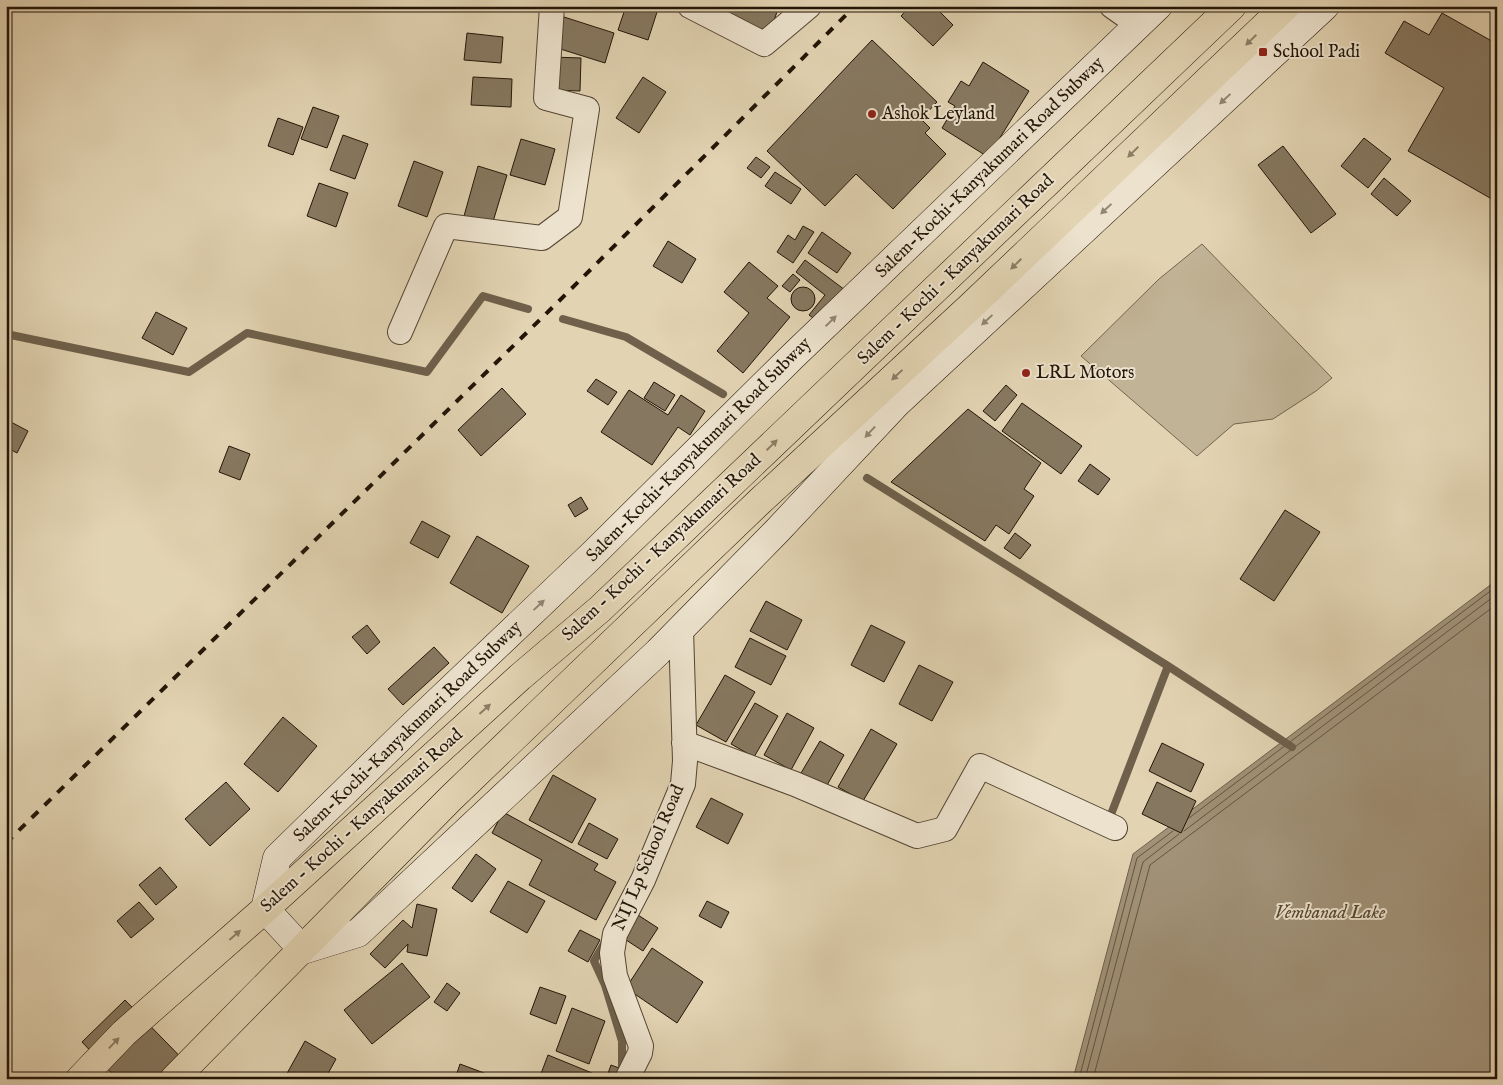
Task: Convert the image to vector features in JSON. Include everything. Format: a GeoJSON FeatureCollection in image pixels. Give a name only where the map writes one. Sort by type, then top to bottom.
{"type":"FeatureCollection","features":[{"type":"Feature","properties":{"kind":"highway","name":"Salem - Kochi - Kanyakumari Road"},"geometry":{"type":"LineString","coordinates":[[80,1079],[124,1033],[265,909],[520,678],[600,609],[1232,6]]}},
{"type":"Feature","properties":{"kind":"highway","name":"Salem - Kochi - Kanyakumari Road"},"geometry":{"type":"LineString","coordinates":[[174,1079],[450,799],[759,502],[970,307],[1286,6]]}},
{"type":"Feature","properties":{"kind":"street"},"geometry":{"type":"LineString","coordinates":[[400,332],[446,226],[542,238],[570,217],[587,109],[546,98],[552,6]]}},
{"type":"Feature","properties":{"kind":"street"},"geometry":{"type":"LineString","coordinates":[[690,6],[764,44],[809,6]]}},
{"type":"Feature","properties":{"kind":"street"},"geometry":{"type":"LineString","coordinates":[[1112,6],[1139,25]]}},
{"type":"Feature","properties":{"kind":"street","name":"Salem-Kochi-Kanyakumari Road Subway"},"geometry":{"type":"LineString","coordinates":[[265,909],[276,858],[592,555],[793,356],[1158,6]]}},
{"type":"Feature","properties":{"kind":"street"},"geometry":{"type":"LineString","coordinates":[[265,909],[303,950],[358,933],[681,629],[777,531],[897,403],[1325,6]]}},
{"type":"Feature","properties":{"kind":"street","name":"NIJ Lp School Road"},"geometry":{"type":"LineString","coordinates":[[627,1079],[640,1053],[641,1046],[615,976],[612,953],[615,934],[643,880],[683,784],[684,743],[681,629]]}},
{"type":"Feature","properties":{"kind":"street"},"geometry":{"type":"LineString","coordinates":[[684,743],[795,784],[918,836],[945,830],[980,766],[1115,828]]}},
{"type":"Feature","properties":{"kind":"shaded area"},"geometry":{"type":"Polygon","coordinates":[[[1202,244],[1332,378],[1316,391],[1273,419],[1234,424],[1197,456],[1081,356],[1159,279],[1202,244]]]}},
{"type":"Feature","properties":{"kind":"water","name":"Vembanad Lake"},"geometry":{"type":"Polygon","coordinates":[[[1497,580],[1497,1079],[1073,1079],[1133,854],[1497,580]]]}},
{"type":"Feature","properties":{"kind":"building"},"geometry":{"type":"Polygon","coordinates":[[[626,6],[649,6],[658,9],[648,40],[618,30],[626,6]]]}},
{"type":"Feature","properties":{"kind":"building"},"geometry":{"type":"Polygon","coordinates":[[[718,6],[779,6],[770,32],[715,14],[718,6]]]}},
{"type":"Feature","properties":{"kind":"building"},"geometry":{"type":"Polygon","coordinates":[[[910,6],[934,6],[953,25],[933,46],[901,16],[910,6]]]}},
{"type":"Feature","properties":{"kind":"building"},"geometry":{"type":"Polygon","coordinates":[[[1442,13],[1497,44],[1497,202],[1408,151],[1444,88],[1385,53],[1404,21],[1429,35],[1442,13]]]}},
{"type":"Feature","properties":{"kind":"building"},"geometry":{"type":"Polygon","coordinates":[[[564,17],[614,33],[605,63],[554,47],[564,17]]]}},
{"type":"Feature","properties":{"kind":"building"},"geometry":{"type":"Polygon","coordinates":[[[467,33],[503,37],[501,63],[464,60],[467,33]]]}},
{"type":"Feature","properties":{"kind":"building"},"geometry":{"type":"Polygon","coordinates":[[[872,40],[937,102],[921,119],[930,128],[925,133],[946,154],[893,209],[856,174],[825,206],[767,151],[872,40]]]}},
{"type":"Feature","properties":{"kind":"building"},"geometry":{"type":"Polygon","coordinates":[[[552,57],[581,58],[580,91],[551,90],[552,57]]]}},
{"type":"Feature","properties":{"kind":"building"},"geometry":{"type":"Polygon","coordinates":[[[983,62],[1029,91],[988,157],[942,128],[955,106],[948,102],[961,81],[969,86],[983,62]]]}},
{"type":"Feature","properties":{"kind":"building"},"geometry":{"type":"Polygon","coordinates":[[[473,77],[512,79],[511,107],[471,105],[473,77]]]}},
{"type":"Feature","properties":{"kind":"building"},"geometry":{"type":"Polygon","coordinates":[[[643,77],[666,92],[639,133],[616,118],[643,77]]]}},
{"type":"Feature","properties":{"kind":"building"},"geometry":{"type":"Polygon","coordinates":[[[313,107],[339,116],[327,148],[301,139],[313,107]]]}},
{"type":"Feature","properties":{"kind":"building"},"geometry":{"type":"Polygon","coordinates":[[[278,118],[303,127],[293,155],[268,146],[278,118]]]}},
{"type":"Feature","properties":{"kind":"building"},"geometry":{"type":"Polygon","coordinates":[[[343,135],[368,144],[355,179],[330,170],[343,135]]]}},
{"type":"Feature","properties":{"kind":"building"},"geometry":{"type":"Polygon","coordinates":[[[1364,138],[1391,159],[1368,188],[1341,166],[1364,138]]]}},
{"type":"Feature","properties":{"kind":"building"},"geometry":{"type":"Polygon","coordinates":[[[521,139],[555,149],[545,185],[510,175],[521,139]]]}},
{"type":"Feature","properties":{"kind":"building"},"geometry":{"type":"Polygon","coordinates":[[[1283,146],[1336,214],[1311,233],[1258,165],[1283,146]]]}},
{"type":"Feature","properties":{"kind":"building"},"geometry":{"type":"Polygon","coordinates":[[[756,157],[770,167],[761,178],[747,168],[756,157]]]}},
{"type":"Feature","properties":{"kind":"building"},"geometry":{"type":"Polygon","coordinates":[[[414,161],[443,172],[427,217],[398,206],[414,161]]]}},
{"type":"Feature","properties":{"kind":"building"},"geometry":{"type":"Polygon","coordinates":[[[478,166],[507,175],[492,225],[464,216],[478,166]]]}},
{"type":"Feature","properties":{"kind":"building"},"geometry":{"type":"Polygon","coordinates":[[[775,172],[801,189],[791,204],[765,186],[775,172]]]}},
{"type":"Feature","properties":{"kind":"building"},"geometry":{"type":"Polygon","coordinates":[[[1384,178],[1411,201],[1397,216],[1371,194],[1384,178]]]}},
{"type":"Feature","properties":{"kind":"building"},"geometry":{"type":"Polygon","coordinates":[[[319,183],[348,193],[336,227],[307,216],[319,183]]]}},
{"type":"Feature","properties":{"kind":"building"},"geometry":{"type":"Polygon","coordinates":[[[803,226],[814,232],[793,263],[777,252],[788,235],[795,240],[803,226]]]}},
{"type":"Feature","properties":{"kind":"building"},"geometry":{"type":"Polygon","coordinates":[[[822,232],[851,253],[837,273],[808,253],[822,232]]]}},
{"type":"Feature","properties":{"kind":"building"},"geometry":{"type":"Polygon","coordinates":[[[668,241],[696,259],[682,283],[653,266],[668,241]]]}},
{"type":"Feature","properties":{"kind":"building"},"geometry":{"type":"Polygon","coordinates":[[[805,260],[845,290],[820,323],[809,315],[825,295],[796,272],[805,260]]]}},
{"type":"Feature","properties":{"kind":"building"},"geometry":{"type":"Polygon","coordinates":[[[749,262],[778,286],[767,298],[790,317],[743,373],[717,351],[749,313],[724,292],[749,262]]]}},
{"type":"Feature","properties":{"kind":"building"},"geometry":{"type":"Polygon","coordinates":[[[793,274],[800,280],[790,292],[782,286],[793,274]]]}},
{"type":"Feature","properties":{"kind":"building"},"geometry":{"type":"Polygon","coordinates":[[[803,287],[811,291],[815,299],[811,307],[803,311],[795,307],[791,299],[795,291],[803,287]]]}},
{"type":"Feature","properties":{"kind":"building"},"geometry":{"type":"Polygon","coordinates":[[[156,312],[187,328],[173,355],[142,338],[156,312]]]}},
{"type":"Feature","properties":{"kind":"building"},"geometry":{"type":"Polygon","coordinates":[[[596,379],[617,392],[608,405],[587,391],[596,379]]]}},
{"type":"Feature","properties":{"kind":"building"},"geometry":{"type":"Polygon","coordinates":[[[654,382],[675,395],[665,411],[644,398],[654,382]]]}},
{"type":"Feature","properties":{"kind":"building"},"geometry":{"type":"Polygon","coordinates":[[[1006,385],[1017,395],[995,421],[983,411],[1006,385]]]}},
{"type":"Feature","properties":{"kind":"building"},"geometry":{"type":"Polygon","coordinates":[[[502,388],[526,414],[481,456],[458,430],[502,388]]]}},
{"type":"Feature","properties":{"kind":"building"},"geometry":{"type":"Polygon","coordinates":[[[629,390],[668,415],[681,395],[705,411],[690,435],[678,427],[652,465],[601,432],[629,390]]]}},
{"type":"Feature","properties":{"kind":"building"},"geometry":{"type":"Polygon","coordinates":[[[1022,403],[1082,446],[1061,474],[1002,431],[1022,403]]]}},
{"type":"Feature","properties":{"kind":"building"},"geometry":{"type":"Polygon","coordinates":[[[968,409],[1041,463],[1024,489],[1034,496],[1009,534],[996,525],[985,541],[891,482],[968,409]]]}},
{"type":"Feature","properties":{"kind":"building"},"geometry":{"type":"Polygon","coordinates":[[[9,421],[28,431],[17,453],[6,447],[6,426],[9,421]]]}},
{"type":"Feature","properties":{"kind":"building"},"geometry":{"type":"Polygon","coordinates":[[[229,446],[250,454],[240,480],[219,472],[229,446]]]}},
{"type":"Feature","properties":{"kind":"building"},"geometry":{"type":"Polygon","coordinates":[[[1090,464],[1110,479],[1098,495],[1078,481],[1090,464]]]}},
{"type":"Feature","properties":{"kind":"building"},"geometry":{"type":"Polygon","coordinates":[[[581,497],[588,509],[575,517],[568,505],[581,497]]]}},
{"type":"Feature","properties":{"kind":"building"},"geometry":{"type":"Polygon","coordinates":[[[1285,510],[1320,532],[1274,601],[1240,579],[1285,510]]]}},
{"type":"Feature","properties":{"kind":"building"},"geometry":{"type":"Polygon","coordinates":[[[422,521],[450,536],[438,558],[410,543],[422,521]]]}},
{"type":"Feature","properties":{"kind":"building"},"geometry":{"type":"Polygon","coordinates":[[[1015,533],[1031,545],[1020,559],[1004,548],[1015,533]]]}},
{"type":"Feature","properties":{"kind":"building"},"geometry":{"type":"Polygon","coordinates":[[[477,536],[529,566],[502,613],[450,583],[477,536]]]}},
{"type":"Feature","properties":{"kind":"building"},"geometry":{"type":"Polygon","coordinates":[[[766,601],[802,620],[787,650],[750,631],[766,601]]]}},
{"type":"Feature","properties":{"kind":"building"},"geometry":{"type":"Polygon","coordinates":[[[367,625],[380,642],[367,654],[352,637],[367,625]]]}},
{"type":"Feature","properties":{"kind":"building"},"geometry":{"type":"Polygon","coordinates":[[[871,625],[905,642],[884,682],[851,665],[871,625]]]}},
{"type":"Feature","properties":{"kind":"building"},"geometry":{"type":"Polygon","coordinates":[[[750,638],[786,656],[771,685],[735,667],[750,638]]]}},
{"type":"Feature","properties":{"kind":"building"},"geometry":{"type":"Polygon","coordinates":[[[434,647],[449,663],[403,705],[388,689],[434,647]]]}},
{"type":"Feature","properties":{"kind":"building"},"geometry":{"type":"Polygon","coordinates":[[[919,665],[953,682],[932,721],[899,704],[919,665]]]}},
{"type":"Feature","properties":{"kind":"building"},"geometry":{"type":"Polygon","coordinates":[[[725,675],[755,692],[726,742],[696,725],[725,675]]]}},
{"type":"Feature","properties":{"kind":"building"},"geometry":{"type":"Polygon","coordinates":[[[755,703],[778,716],[754,757],[731,744],[755,703]]]}},
{"type":"Feature","properties":{"kind":"building"},"geometry":{"type":"Polygon","coordinates":[[[787,713],[814,728],[791,770],[764,755],[787,713]]]}},
{"type":"Feature","properties":{"kind":"building"},"geometry":{"type":"Polygon","coordinates":[[[283,717],[317,746],[278,792],[244,764],[283,717]]]}},
{"type":"Feature","properties":{"kind":"building"},"geometry":{"type":"Polygon","coordinates":[[[871,729],[897,744],[863,801],[838,787],[871,729]]]}},
{"type":"Feature","properties":{"kind":"building"},"geometry":{"type":"Polygon","coordinates":[[[820,741],[844,755],[826,787],[801,773],[820,741]]]}},
{"type":"Feature","properties":{"kind":"building"},"geometry":{"type":"Polygon","coordinates":[[[1162,743],[1204,764],[1191,792],[1149,771],[1162,743]]]}},
{"type":"Feature","properties":{"kind":"building"},"geometry":{"type":"Polygon","coordinates":[[[553,775],[596,799],[572,843],[529,820],[553,775]]]}},
{"type":"Feature","properties":{"kind":"building"},"geometry":{"type":"Polygon","coordinates":[[[226,782],[250,809],[210,846],[185,819],[226,782]]]}},
{"type":"Feature","properties":{"kind":"building"},"geometry":{"type":"Polygon","coordinates":[[[1157,782],[1196,801],[1181,833],[1142,814],[1157,782]]]}},
{"type":"Feature","properties":{"kind":"building"},"geometry":{"type":"Polygon","coordinates":[[[711,798],[743,814],[728,844],[696,827],[711,798]]]}},
{"type":"Feature","properties":{"kind":"building"},"geometry":{"type":"Polygon","coordinates":[[[503,812],[598,864],[594,870],[616,882],[596,920],[529,885],[542,860],[492,833],[503,812]]]}},
{"type":"Feature","properties":{"kind":"building"},"geometry":{"type":"Polygon","coordinates":[[[589,823],[618,839],[607,859],[578,844],[589,823]]]}},
{"type":"Feature","properties":{"kind":"building"},"geometry":{"type":"Polygon","coordinates":[[[476,854],[496,869],[472,902],[452,888],[476,854]]]}},
{"type":"Feature","properties":{"kind":"building"},"geometry":{"type":"Polygon","coordinates":[[[160,867],[177,887],[156,905],[139,885],[160,867]]]}},
{"type":"Feature","properties":{"kind":"building"},"geometry":{"type":"Polygon","coordinates":[[[508,881],[545,901],[527,933],[490,912],[508,881]]]}},
{"type":"Feature","properties":{"kind":"building"},"geometry":{"type":"Polygon","coordinates":[[[707,901],[729,912],[721,928],[699,916],[707,901]]]}},
{"type":"Feature","properties":{"kind":"building"},"geometry":{"type":"Polygon","coordinates":[[[139,902],[154,919],[131,938],[117,921],[139,902]]]}},
{"type":"Feature","properties":{"kind":"building"},"geometry":{"type":"Polygon","coordinates":[[[417,904],[437,909],[427,956],[407,952],[408,944],[385,968],[370,954],[403,920],[412,928],[417,904]]]}},
{"type":"Feature","properties":{"kind":"building"},"geometry":{"type":"Polygon","coordinates":[[[638,915],[658,928],[643,951],[623,938],[638,915]]]}},
{"type":"Feature","properties":{"kind":"building"},"geometry":{"type":"Polygon","coordinates":[[[580,930],[600,940],[588,962],[568,951],[580,930]]]}},
{"type":"Feature","properties":{"kind":"building"},"geometry":{"type":"Polygon","coordinates":[[[652,948],[703,982],[677,1023],[626,988],[652,948]]]}},
{"type":"Feature","properties":{"kind":"building"},"geometry":{"type":"Polygon","coordinates":[[[402,963],[430,997],[372,1044],[344,1010],[402,963]]]}},
{"type":"Feature","properties":{"kind":"building"},"geometry":{"type":"Polygon","coordinates":[[[447,983],[460,993],[447,1011],[434,1002],[447,983]]]}},
{"type":"Feature","properties":{"kind":"building"},"geometry":{"type":"Polygon","coordinates":[[[540,987],[566,996],[556,1024],[530,1014],[540,987]]]}},
{"type":"Feature","properties":{"kind":"building"},"geometry":{"type":"Polygon","coordinates":[[[125,1000],[202,1079],[117,1079],[82,1042],[125,1000]]]}},
{"type":"Feature","properties":{"kind":"building"},"geometry":{"type":"Polygon","coordinates":[[[572,1008],[605,1021],[589,1064],[556,1051],[572,1008]]]}},
{"type":"Feature","properties":{"kind":"building"},"geometry":{"type":"Polygon","coordinates":[[[305,1041],[336,1059],[325,1079],[288,1079],[285,1077],[305,1041]]]}},
{"type":"Feature","properties":{"kind":"building"},"geometry":{"type":"Polygon","coordinates":[[[548,1055],[592,1073],[590,1079],[539,1079],[548,1055]]]}},
{"type":"Feature","properties":{"kind":"building"},"geometry":{"type":"Polygon","coordinates":[[[460,1064],[492,1076],[491,1079],[455,1079],[460,1064]]]}},
{"type":"Feature","properties":{"kind":"building"},"geometry":{"type":"Polygon","coordinates":[[[611,1065],[619,1068],[615,1079],[606,1079],[611,1065]]]}},
{"type":"Feature","properties":{"kind":"waterway"},"geometry":{"type":"LineString","coordinates":[[6,334],[189,372],[247,333],[427,372],[483,296],[528,309]]}},
{"type":"Feature","properties":{"kind":"waterway"},"geometry":{"type":"LineString","coordinates":[[563,319],[626,337],[723,394]]}},
{"type":"Feature","properties":{"kind":"waterway"},"geometry":{"type":"LineString","coordinates":[[867,478],[1168,666],[1292,747]]}},
{"type":"Feature","properties":{"kind":"waterway"},"geometry":{"type":"LineString","coordinates":[[1106,815],[1110,817],[1168,666]]}},
{"type":"Feature","properties":{"kind":"waterway"},"geometry":{"type":"LineString","coordinates":[[605,942],[594,961],[605,985],[622,1041],[622,1073]]}},
{"type":"Feature","properties":{"kind":"railway"},"geometry":{"type":"LineString","coordinates":[[6,843],[557,303],[855,6]]}},
{"type":"Feature","properties":{"kind":"place","name":"School Padi"},"geometry":{"type":"Point","coordinates":[1263,52]}},
{"type":"Feature","properties":{"kind":"place","name":"Ashok Leyland"},"geometry":{"type":"Point","coordinates":[872,114]}},
{"type":"Feature","properties":{"kind":"place","name":"LRL Motors"},"geometry":{"type":"Point","coordinates":[1026,373]}}]}
